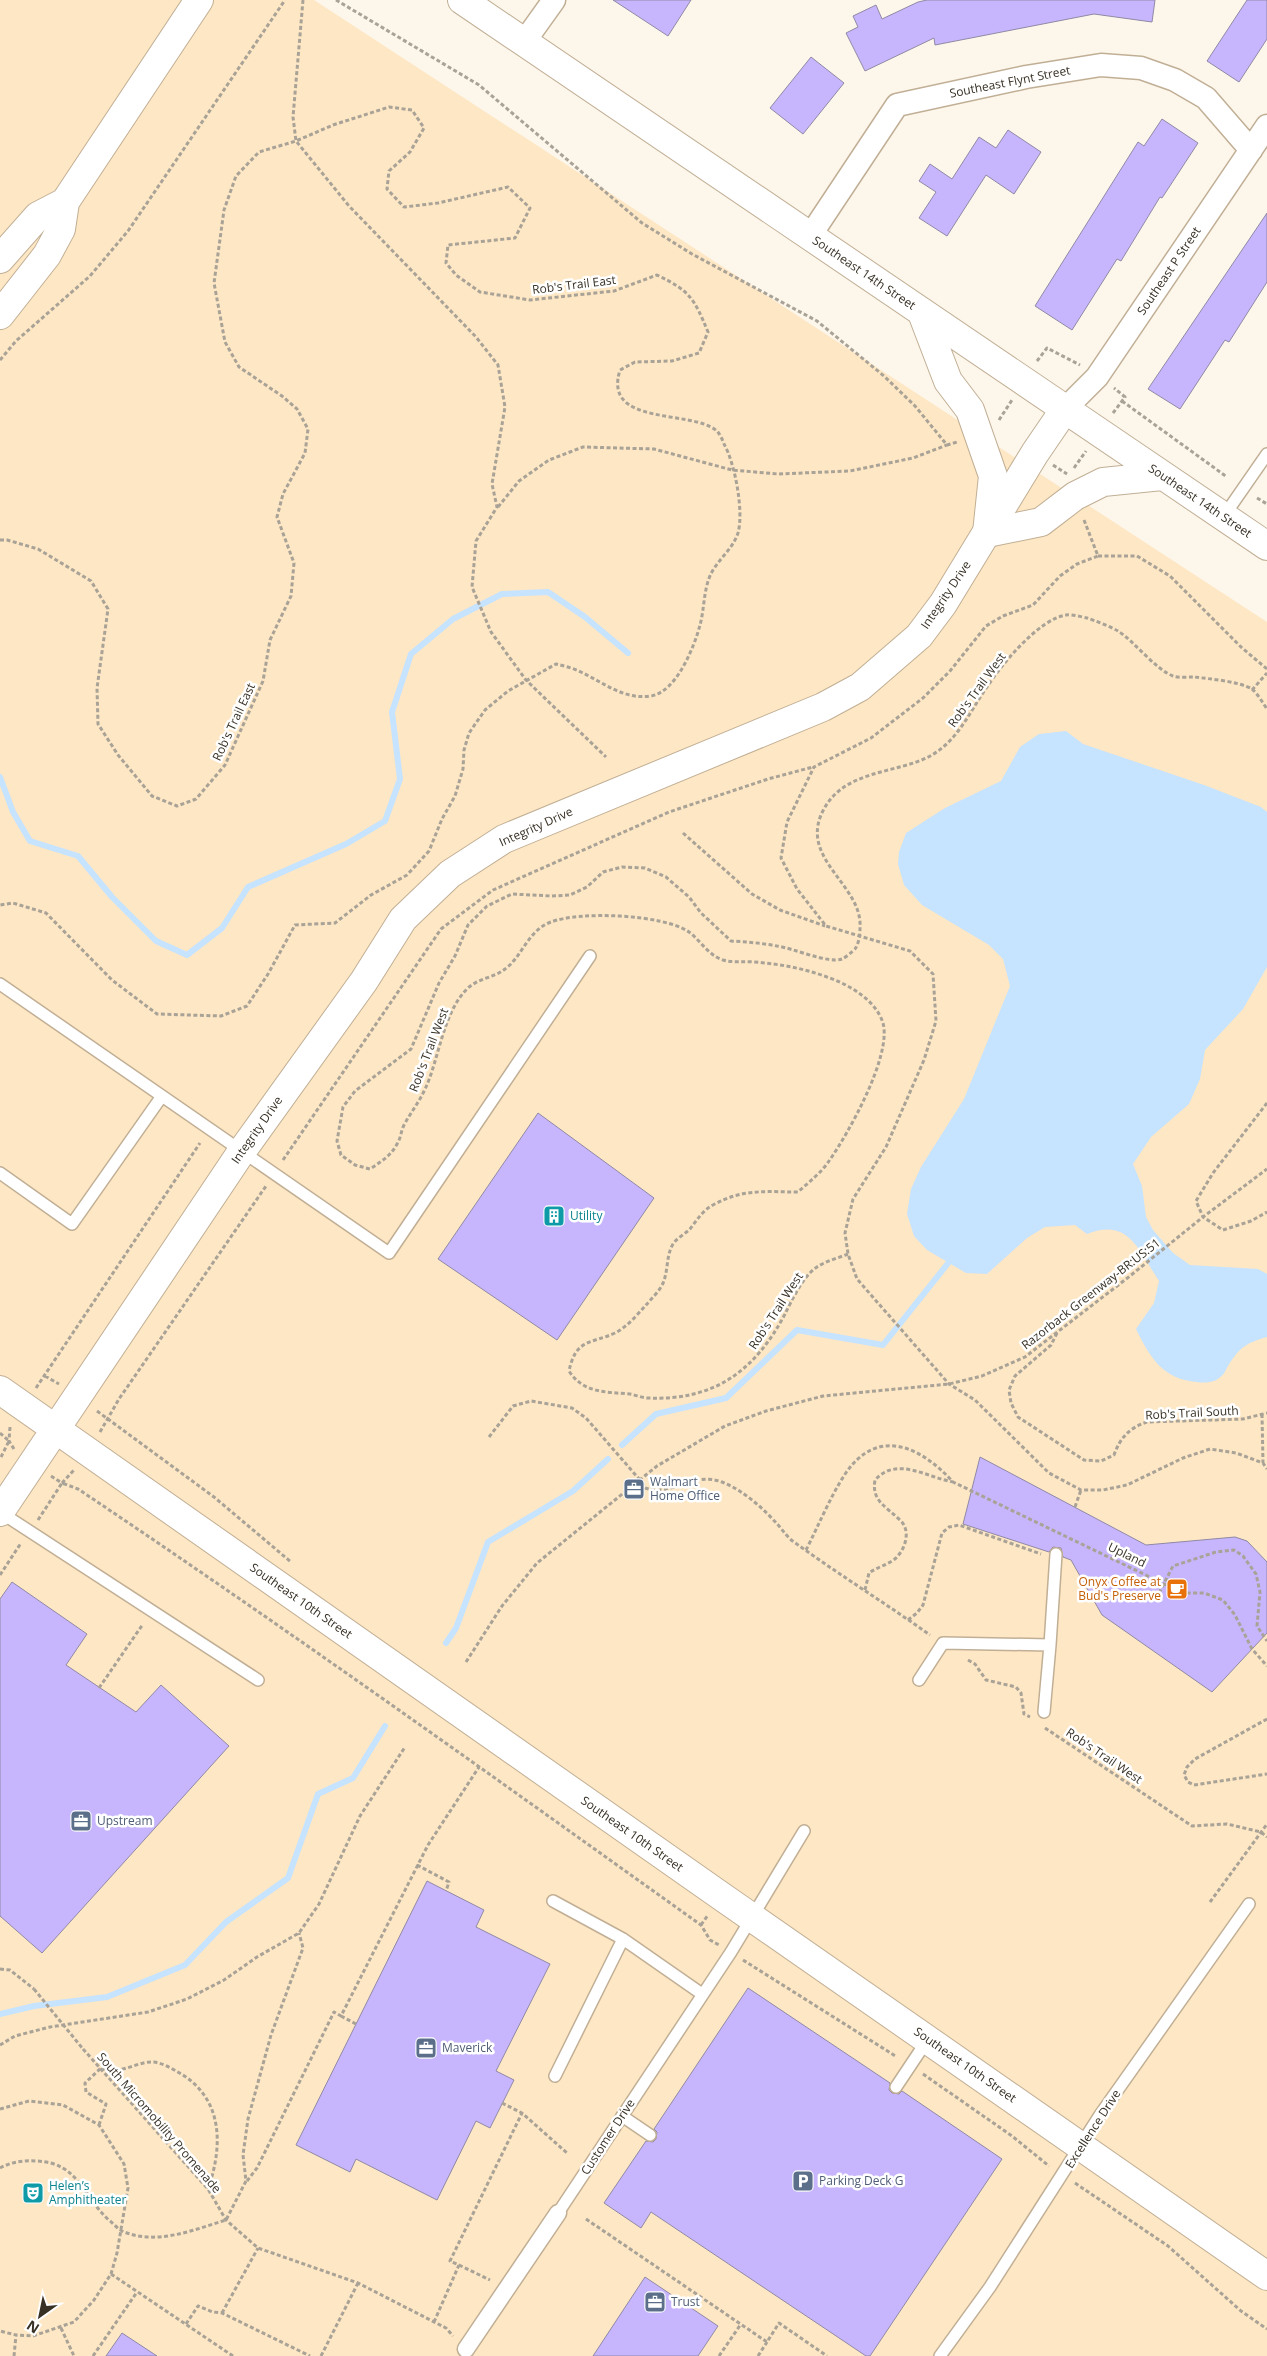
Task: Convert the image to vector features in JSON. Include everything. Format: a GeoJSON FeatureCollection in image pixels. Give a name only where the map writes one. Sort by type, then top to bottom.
{"type":"FeatureCollection","features":[{"type":"Feature","properties":{"kind":"street"},"geometry":{"type":"LineString","coordinates":[[0,315],[52,246],[61,229],[64,202],[199,0]]}},
{"type":"Feature","properties":{"kind":"street","name":"Southeast 14th Street"},"geometry":{"type":"LineString","coordinates":[[462,0],[1267,546]]}},
{"type":"Feature","properties":{"kind":"street"},"geometry":{"type":"LineString","coordinates":[[524,42],[554,0]]}},
{"type":"Feature","properties":{"kind":"street","name":"Southeast Flynt Street"},"geometry":{"type":"LineString","coordinates":[[810,236],[897,105],[1026,77],[1101,64],[1141,68],[1175,80],[1206,98],[1251,150]]}},
{"type":"Feature","properties":{"kind":"street","name":"Southeast P Street"},"geometry":{"type":"LineString","coordinates":[[1065,409],[1097,377],[1267,126]]}},
{"type":"Feature","properties":{"kind":"street"},"geometry":{"type":"LineString","coordinates":[[0,259],[38,216],[64,202]]}},
{"type":"Feature","properties":{"kind":"street"},"geometry":{"type":"LineString","coordinates":[[922,313],[948,381],[970,410],[993,476],[987,533],[1041,522],[1074,496],[1103,482],[1162,476]]}},
{"type":"Feature","properties":{"kind":"street","name":"Integrity Drive"},"geometry":{"type":"LineString","coordinates":[[0,1512],[242,1151],[364,981],[404,919],[450,874],[504,839],[823,707],[860,687],[918,636],[943,604],[1035,453],[1065,409]]}},
{"type":"Feature","properties":{"kind":"street","name":"Southeast 10th Street"},"geometry":{"type":"LineString","coordinates":[[0,1390],[1267,2276]]}},
{"type":"Feature","properties":{"kind":"street","name":"Customer Drive"},"geometry":{"type":"LineString","coordinates":[[463,2353],[558,2213]]}},
{"type":"Feature","properties":{"kind":"lane"},"geometry":{"type":"LineString","coordinates":[[1223,517],[1267,454]]}},
{"type":"Feature","properties":{"kind":"lane"},"geometry":{"type":"LineString","coordinates":[[0,984],[389,1253],[590,956]]}},
{"type":"Feature","properties":{"kind":"lane"},"geometry":{"type":"LineString","coordinates":[[0,1173],[72,1224],[162,1096]]}},
{"type":"Feature","properties":{"kind":"lane"},"geometry":{"type":"LineString","coordinates":[[0,1512],[258,1680]]}},
{"type":"Feature","properties":{"kind":"lane"},"geometry":{"type":"LineString","coordinates":[[1044,1712],[1056,1556]]}},
{"type":"Feature","properties":{"kind":"lane"},"geometry":{"type":"LineString","coordinates":[[919,1680],[943,1644],[1050,1645]]}},
{"type":"Feature","properties":{"kind":"lane","name":"Customer Drive"},"geometry":{"type":"LineString","coordinates":[[558,2213],[753,1918],[804,1831]]}},
{"type":"Feature","properties":{"kind":"lane"},"geometry":{"type":"LineString","coordinates":[[553,1901],[622,1939],[702,1994]]}},
{"type":"Feature","properties":{"kind":"lane","name":"Excellence Drive"},"geometry":{"type":"LineString","coordinates":[[940,2356],[990,2287],[1100,2115],[1249,1904]]}},
{"type":"Feature","properties":{"kind":"lane"},"geometry":{"type":"LineString","coordinates":[[555,2076],[622,1939]]}},
{"type":"Feature","properties":{"kind":"lane"},"geometry":{"type":"LineString","coordinates":[[896,2087],[928,2039]]}},
{"type":"Feature","properties":{"kind":"lane"},"geometry":{"type":"LineString","coordinates":[[622,2116],[650,2135]]}},
{"type":"Feature","properties":{"kind":"path"},"geometry":{"type":"LineString","coordinates":[[0,360],[16,341],[90,276],[128,231],[285,0]]}},
{"type":"Feature","properties":{"kind":"path"},"geometry":{"type":"LineString","coordinates":[[303,0],[293,116],[296,140],[349,206],[476,337],[498,365],[505,407],[492,484],[497,507]]}},
{"type":"Feature","properties":{"kind":"path"},"geometry":{"type":"LineString","coordinates":[[336,0],[479,85],[642,223],[692,254],[817,321],[884,376],[915,406],[947,445]]}},
{"type":"Feature","properties":{"kind":"path","name":"Rob's Trail East"},"geometry":{"type":"LineString","coordinates":[[0,540],[38,549],[91,582],[108,609],[97,688],[98,724],[118,755],[152,796],[177,806],[196,799],[225,765],[263,681],[270,640],[291,596],[294,563],[277,517],[283,494],[305,453],[308,429],[297,409],[239,367],[225,342],[214,283],[224,210],[236,176],[259,152],[296,140],[333,124],[390,108],[412,110],[424,128],[410,152],[389,171],[387,190],[404,206],[438,203],[508,187],[530,208],[516,238],[448,245],[446,263],[456,275],[480,292],[530,300],[614,291],[657,275],[681,287],[696,304],[708,332],[699,352],[672,361],[635,362],[620,370],[616,381],[618,392],[627,404],[662,417],[698,422],[717,431],[726,446],[739,500],[738,532],[728,554],[713,570],[705,593],[700,627],[672,686],[652,696],[635,696],[617,692],[579,671],[556,664],[508,691],[485,710],[469,733],[464,750],[463,769],[455,796],[442,819],[429,851],[407,875],[371,895],[335,923],[295,925],[268,974],[247,1006],[221,1016],[157,1014],[112,980],[46,913],[13,903],[0,905]]}},
{"type":"Feature","properties":{"kind":"path"},"geometry":{"type":"LineString","coordinates":[[1047,348],[1081,366]]}},
{"type":"Feature","properties":{"kind":"path"},"geometry":{"type":"LineString","coordinates":[[1110,385],[1125,397],[1121,403],[1227,477]]}},
{"type":"Feature","properties":{"kind":"path"},"geometry":{"type":"LineString","coordinates":[[606,756],[526,680],[491,632],[472,587],[476,541],[497,507],[519,481],[549,460],[583,448],[654,449],[732,470],[778,474],[850,471],[913,458],[962,440]]}},
{"type":"Feature","properties":{"kind":"path"},"geometry":{"type":"LineString","coordinates":[[1257,498],[1267,504]]}},
{"type":"Feature","properties":{"kind":"path"},"geometry":{"type":"LineString","coordinates":[[1083,518],[1098,556]]}},
{"type":"Feature","properties":{"kind":"path"},"geometry":{"type":"LineString","coordinates":[[103,1428],[119,1398],[441,929],[493,890],[669,812],[768,779],[814,767],[871,738],[923,698],[950,671],[986,626],[1002,616],[1033,605],[1060,576],[1078,564],[1098,556],[1137,556],[1170,576],[1241,647],[1267,669]]}},
{"type":"Feature","properties":{"kind":"path","name":"Rob's Trail West"},"geometry":{"type":"LineString","coordinates":[[848,1254],[816,1268],[803,1282],[764,1349],[752,1363],[720,1386],[702,1394],[647,1398],[631,1394],[614,1394],[591,1389],[576,1382],[569,1371],[572,1358],[582,1346],[596,1338],[615,1333],[630,1322],[657,1294],[665,1279],[667,1260],[673,1244],[689,1230],[703,1212],[713,1205],[745,1193],[762,1190],[798,1192],[828,1162],[866,1097],[884,1040],[883,1023],[876,1010],[863,995],[847,986],[799,968],[720,960],[704,948],[689,932],[641,918],[568,917],[548,922],[531,936],[505,969],[485,977],[466,989],[456,1005],[443,1034],[426,1089],[403,1127],[399,1142],[388,1158],[370,1169],[355,1165],[341,1155],[337,1141],[343,1107],[355,1091],[411,1050],[439,983],[455,956],[468,925],[487,906],[512,894],[570,895],[587,887],[603,872],[622,867],[645,868],[666,877],[688,897],[701,914],[731,941],[757,942],[805,952],[826,959],[842,959],[855,949],[860,936],[861,918],[847,890],[832,871],[822,853],[817,833],[822,814],[832,799],[848,784],[865,776],[931,756],[949,742],[964,724],[988,684],[1023,641],[1043,626],[1066,614],[1086,618],[1118,632],[1173,676],[1215,679],[1252,690]]}},
{"type":"Feature","properties":{"kind":"path"},"geometry":{"type":"LineString","coordinates":[[1267,673],[1252,690],[1267,709]]}},
{"type":"Feature","properties":{"kind":"path"},"geometry":{"type":"LineString","coordinates":[[814,767],[787,822],[780,858],[797,889],[826,926]]}},
{"type":"Feature","properties":{"kind":"path"},"geometry":{"type":"LineString","coordinates":[[684,833],[752,894],[780,910],[910,951],[933,974],[936,1021],[924,1060],[886,1147],[853,1199],[845,1233],[848,1254],[857,1279],[949,1384],[975,1400],[1048,1473],[1081,1490],[1104,1490],[1127,1485],[1183,1458],[1210,1449],[1236,1453],[1264,1463]]}},
{"type":"Feature","properties":{"kind":"path"},"geometry":{"type":"LineString","coordinates":[[1267,1103],[1212,1173],[1196,1201],[1203,1217],[1223,1230],[1251,1221],[1267,1212]]}},
{"type":"Feature","properties":{"kind":"path"},"geometry":{"type":"LineString","coordinates":[[34,1391],[200,1143]]}},
{"type":"Feature","properties":{"kind":"path","name":"Razorback Greenway-BR:US:51"},"geometry":{"type":"LineString","coordinates":[[466,1662],[502,1606],[537,1563],[657,1466],[725,1426],[766,1411],[823,1396],[949,1384],[982,1376],[1024,1357],[1267,1169]]}},
{"type":"Feature","properties":{"kind":"path","name":"Rob's Trail South"},"geometry":{"type":"LineString","coordinates":[[1058,1332],[1051,1345],[1016,1376],[1009,1390],[1011,1403],[1018,1417],[1025,1423],[1084,1460],[1101,1461],[1114,1455],[1118,1443],[1126,1433],[1146,1422],[1243,1419],[1267,1413]]}},
{"type":"Feature","properties":{"kind":"path"},"geometry":{"type":"LineString","coordinates":[[45,1376],[56,1382]]}},
{"type":"Feature","properties":{"kind":"path"},"geometry":{"type":"LineString","coordinates":[[489,1438],[512,1406],[531,1401],[572,1408],[586,1418],[645,1488],[656,1492],[700,1480],[721,1482],[737,1489],[765,1512],[785,1535],[932,1636]]}},
{"type":"Feature","properties":{"kind":"path"},"geometry":{"type":"LineString","coordinates":[[94,1408],[214,1496],[297,1568]]}},
{"type":"Feature","properties":{"kind":"path"},"geometry":{"type":"LineString","coordinates":[[1262,1414],[1264,1463],[1267,1469]]}},
{"type":"Feature","properties":{"kind":"path"},"geometry":{"type":"LineString","coordinates":[[0,1459],[9,1441],[10,1426]]}},
{"type":"Feature","properties":{"kind":"path"},"geometry":{"type":"LineString","coordinates":[[0,1433],[9,1441],[18,1455]]}},
{"type":"Feature","properties":{"kind":"path","name":"Upland"},"geometry":{"type":"LineString","coordinates":[[806,1550],[851,1466],[864,1454],[878,1446],[901,1446],[920,1454],[940,1468],[953,1482]]}},
{"type":"Feature","properties":{"kind":"path","name":"Upland"},"geometry":{"type":"LineString","coordinates":[[865,1590],[869,1573],[895,1558],[902,1551],[906,1541],[906,1532],[902,1521],[884,1508],[873,1490],[874,1480],[889,1469],[900,1467],[953,1482],[1183,1593],[1204,1593],[1223,1600],[1235,1615],[1252,1649],[1267,1666]]}},
{"type":"Feature","properties":{"kind":"path"},"geometry":{"type":"LineString","coordinates":[[0,1575],[62,1484],[76,1469]]}},
{"type":"Feature","properties":{"kind":"path"},"geometry":{"type":"LineString","coordinates":[[49,1475],[62,1484],[78,1489],[186,1561],[701,1925],[710,1940],[718,1944]]}},
{"type":"Feature","properties":{"kind":"path"},"geometry":{"type":"LineString","coordinates":[[1075,1507],[1081,1490]]}},
{"type":"Feature","properties":{"kind":"path"},"geometry":{"type":"LineString","coordinates":[[908,1620],[923,1605],[942,1534],[949,1527],[959,1525],[1056,1556]]}},
{"type":"Feature","properties":{"kind":"path"},"geometry":{"type":"LineString","coordinates":[[1159,1593],[1173,1566],[1216,1552],[1234,1550],[1243,1556],[1256,1574],[1260,1592],[1258,1626],[1267,1641]]}},
{"type":"Feature","properties":{"kind":"path"},"geometry":{"type":"LineString","coordinates":[[99,1688],[152,1611]]}},
{"type":"Feature","properties":{"kind":"path"},"geometry":{"type":"LineString","coordinates":[[966,1659],[974,1664],[986,1680],[1016,1687],[1021,1693],[1024,1714],[1036,1722]]}},
{"type":"Feature","properties":{"kind":"path"},"geometry":{"type":"LineString","coordinates":[[1267,1720],[1195,1759],[1187,1767],[1184,1775],[1188,1782],[1194,1785],[1267,1774]]}},
{"type":"Feature","properties":{"kind":"path","name":"Rob's Trail West"},"geometry":{"type":"LineString","coordinates":[[1042,1726],[1192,1826],[1228,1824],[1261,1832],[1267,1837]]}},
{"type":"Feature","properties":{"kind":"path"},"geometry":{"type":"LineString","coordinates":[[0,2045],[15,2036],[50,2027],[148,2012],[187,1999],[224,1980],[257,1957],[299,1933],[319,1904],[360,1816],[405,1747]]}},
{"type":"Feature","properties":{"kind":"path"},"geometry":{"type":"LineString","coordinates":[[341,2016],[437,1828],[479,1767]]}},
{"type":"Feature","properties":{"kind":"path"},"geometry":{"type":"LineString","coordinates":[[1210,1902],[1267,1824]]}},
{"type":"Feature","properties":{"kind":"path"},"geometry":{"type":"LineString","coordinates":[[417,1865],[449,1882],[446,1891]]}},
{"type":"Feature","properties":{"kind":"path"},"geometry":{"type":"LineString","coordinates":[[246,2181],[243,2155],[248,2119],[272,2035],[303,1948],[299,1933]]}},
{"type":"Feature","properties":{"kind":"path","name":"South Micromobility Promenade"},"geometry":{"type":"LineString","coordinates":[[0,1968],[10,1970],[34,1989],[84,2049],[208,2189],[226,2220],[258,2248],[358,2283],[446,2328],[463,2353]]}},
{"type":"Feature","properties":{"kind":"path"},"geometry":{"type":"LineString","coordinates":[[0,2168],[25,2160],[48,2161],[67,2169],[85,2188],[101,2214],[121,2231],[156,2238],[186,2232],[226,2220],[246,2181],[257,2168],[334,2012],[356,2024]]}},
{"type":"Feature","properties":{"kind":"path"},"geometry":{"type":"LineString","coordinates":[[98,2125],[106,2104],[86,2092],[85,2083],[101,2068],[116,2070],[154,2062],[173,2069],[193,2082],[205,2095],[214,2112],[218,2145],[216,2165],[208,2189]]}},
{"type":"Feature","properties":{"kind":"path"},"geometry":{"type":"LineString","coordinates":[[0,2110],[29,2101],[63,2105],[98,2125],[124,2164],[128,2188],[121,2231],[110,2274],[94,2300],[74,2322],[61,2328],[33,2336],[16,2335],[0,2330]]}},
{"type":"Feature","properties":{"kind":"path"},"geometry":{"type":"LineString","coordinates":[[502,2103],[522,2113],[567,2153]]}},
{"type":"Feature","properties":{"kind":"path"},"geometry":{"type":"LineString","coordinates":[[507,2289],[450,2261],[522,2113]]}},
{"type":"Feature","properties":{"kind":"path"},"geometry":{"type":"LineString","coordinates":[[1087,2190],[1168,2246],[1240,2311],[1267,2329]]}},
{"type":"Feature","properties":{"kind":"path"},"geometry":{"type":"LineString","coordinates":[[586,2219],[767,2342]]}},
{"type":"Feature","properties":{"kind":"path"},"geometry":{"type":"LineString","coordinates":[[222,2313],[258,2248]]}},
{"type":"Feature","properties":{"kind":"path"},"geometry":{"type":"LineString","coordinates":[[434,2322],[459,2265]]}},
{"type":"Feature","properties":{"kind":"path"},"geometry":{"type":"LineString","coordinates":[[110,2274],[233,2356]]}},
{"type":"Feature","properties":{"kind":"path"},"geometry":{"type":"LineString","coordinates":[[321,2356],[358,2283]]}},
{"type":"Feature","properties":{"kind":"path"},"geometry":{"type":"LineString","coordinates":[[93,2356],[136,2292]]}},
{"type":"Feature","properties":{"kind":"path"},"geometry":{"type":"LineString","coordinates":[[186,2324],[198,2306],[213,2312],[222,2313],[310,2356]]}},
{"type":"Feature","properties":{"kind":"path"},"geometry":{"type":"LineString","coordinates":[[758,2356],[779,2323],[827,2356]]}},
{"type":"Feature","properties":{"kind":"path"},"geometry":{"type":"LineString","coordinates":[[720,2356],[740,2324]]}},
{"type":"Feature","properties":{"kind":"path"},"geometry":{"type":"LineString","coordinates":[[61,2328],[74,2356]]}},
{"type":"Feature","properties":{"kind":"path"},"geometry":{"type":"LineString","coordinates":[[14,2356],[16,2335]]}},
{"type":"Feature","properties":{"kind":"shaded area","name":"Walmart Home Office"},"geometry":{"type":"Polygon","coordinates":[[[0,0],[314,0],[1267,622],[1267,2356],[0,2356],[0,0]]]}},
{"type":"Feature","properties":{"kind":"water"},"geometry":{"type":"Polygon","coordinates":[[[1066,731],[1083,744],[1204,785],[1261,807],[1267,812],[1267,967],[1243,1009],[1205,1050],[1200,1079],[1189,1104],[1151,1137],[1133,1164],[1142,1186],[1146,1217],[1153,1230],[1173,1253],[1190,1265],[1258,1269],[1267,1274],[1267,1337],[1254,1341],[1244,1347],[1236,1354],[1222,1376],[1211,1382],[1185,1380],[1175,1376],[1159,1365],[1147,1349],[1136,1329],[1154,1303],[1159,1281],[1139,1248],[1123,1233],[1113,1230],[1101,1230],[1087,1234],[1075,1225],[1045,1227],[1027,1238],[987,1274],[966,1273],[927,1250],[914,1236],[907,1214],[911,1189],[921,1167],[964,1099],[1010,986],[1003,959],[989,945],[922,905],[904,885],[898,864],[899,852],[906,833],[945,808],[1001,781],[1020,747],[1039,734],[1066,731]]]}},
{"type":"Feature","properties":{"kind":"building"},"geometry":{"type":"Polygon","coordinates":[[[613,0],[691,0],[668,36],[613,0]]]}},
{"type":"Feature","properties":{"kind":"building"},"geometry":{"type":"Polygon","coordinates":[[[927,0],[1155,0],[1152,22],[1094,14],[935,45],[934,38],[865,71],[846,33],[858,27],[853,16],[876,5],[882,19],[918,2],[927,0]]]}},
{"type":"Feature","properties":{"kind":"building"},"geometry":{"type":"Polygon","coordinates":[[[1247,0],[1267,0],[1267,39],[1239,82],[1207,61],[1247,0]]]}},
{"type":"Feature","properties":{"kind":"building"},"geometry":{"type":"Polygon","coordinates":[[[811,57],[844,83],[803,134],[770,108],[811,57]]]}},
{"type":"Feature","properties":{"kind":"building"},"geometry":{"type":"Polygon","coordinates":[[[1162,119],[1198,143],[1162,198],[1160,197],[1121,261],[1117,259],[1072,330],[1035,306],[1138,142],[1144,146],[1162,119]]]}},
{"type":"Feature","properties":{"kind":"building"},"geometry":{"type":"Polygon","coordinates":[[[1008,130],[1041,152],[1014,194],[986,175],[947,236],[919,218],[936,192],[919,181],[930,164],[952,179],[979,137],[996,148],[1008,130]]]}},
{"type":"Feature","properties":{"kind":"building"},"geometry":{"type":"Polygon","coordinates":[[[1267,213],[1267,282],[1229,342],[1225,340],[1180,409],[1148,389],[1267,213]]]}},
{"type":"Feature","properties":{"kind":"building","name":"Utility"},"geometry":{"type":"Polygon","coordinates":[[[538,1113],[654,1198],[557,1340],[438,1259],[538,1113]]]}},
{"type":"Feature","properties":{"kind":"building","name":"Onyx Coffee at Bud's Preserve"},"geometry":{"type":"Polygon","coordinates":[[[980,1457],[1146,1545],[1235,1537],[1247,1541],[1267,1562],[1267,1633],[1212,1692],[1102,1615],[1071,1560],[1063,1557],[1061,1548],[1053,1547],[1049,1552],[963,1524],[980,1457]]]}},
{"type":"Feature","properties":{"kind":"building","name":"Upstream"},"geometry":{"type":"Polygon","coordinates":[[[12,1582],[87,1634],[66,1665],[136,1712],[161,1685],[229,1746],[42,1953],[0,1916],[0,1599],[12,1582]]]}},
{"type":"Feature","properties":{"kind":"building","name":"Maverick"},"geometry":{"type":"Polygon","coordinates":[[[427,1881],[484,1910],[476,1927],[550,1964],[496,2071],[514,2080],[490,2128],[476,2121],[437,2200],[356,2159],[350,2172],[296,2145],[427,1881]]]}},
{"type":"Feature","properties":{"kind":"building","name":"Parking Deck G"},"geometry":{"type":"Polygon","coordinates":[[[748,1988],[890,2083],[889,2090],[892,2093],[899,2094],[902,2091],[1002,2159],[870,2356],[866,2356],[651,2212],[641,2228],[604,2203],[646,2141],[653,2142],[656,2139],[657,2132],[654,2129],[748,1988]]]}},
{"type":"Feature","properties":{"kind":"building","name":"Trust"},"geometry":{"type":"Polygon","coordinates":[[[645,2277],[718,2326],[698,2356],[593,2356],[645,2277]]]}},
{"type":"Feature","properties":{"kind":"building"},"geometry":{"type":"Polygon","coordinates":[[[122,2333],[157,2356],[106,2356],[122,2333]]]}},
{"type":"Feature","properties":{"kind":"waterway"},"geometry":{"type":"LineString","coordinates":[[0,777],[13,812],[30,841],[78,856],[112,897],[156,941],[187,955],[222,928],[248,887],[346,844],[385,821],[400,779],[392,712],[411,654],[453,619],[502,594],[548,592],[585,617],[628,653]]}},
{"type":"Feature","properties":{"kind":"waterway"},"geometry":{"type":"LineString","coordinates":[[622,1445],[656,1414],[726,1398],[797,1330],[883,1345],[949,1262]]}},
{"type":"Feature","properties":{"kind":"waterway"},"geometry":{"type":"LineString","coordinates":[[446,1643],[456,1628],[488,1542],[573,1491],[608,1459]]}},
{"type":"Feature","properties":{"kind":"waterway"},"geometry":{"type":"LineString","coordinates":[[0,2014],[34,2006],[107,1997],[185,1965],[226,1922],[288,1878],[318,1794],[353,1778],[385,1726]]}},
{"type":"Feature","properties":{"kind":"place","name":"Utility"},"geometry":{"type":"Point","coordinates":[554,1216]}},
{"type":"Feature","properties":{"kind":"place","name":"Walmart Home Office"},"geometry":{"type":"Point","coordinates":[634,1489]}},
{"type":"Feature","properties":{"kind":"place","name":"Onyx Coffee at Bud's Preserve"},"geometry":{"type":"Point","coordinates":[1177,1589]}},
{"type":"Feature","properties":{"kind":"place","name":"Upstream"},"geometry":{"type":"Point","coordinates":[81,1821]}},
{"type":"Feature","properties":{"kind":"place","name":"Maverick"},"geometry":{"type":"Point","coordinates":[426,2048]}},
{"type":"Feature","properties":{"kind":"place","name":"Parking Deck G"},"geometry":{"type":"Point","coordinates":[803,2181]}},
{"type":"Feature","properties":{"kind":"place","name":"Helen’s Amphitheater"},"geometry":{"type":"Point","coordinates":[33,2193]}},
{"type":"Feature","properties":{"kind":"place","name":"Trust"},"geometry":{"type":"Point","coordinates":[655,2302]}}]}
